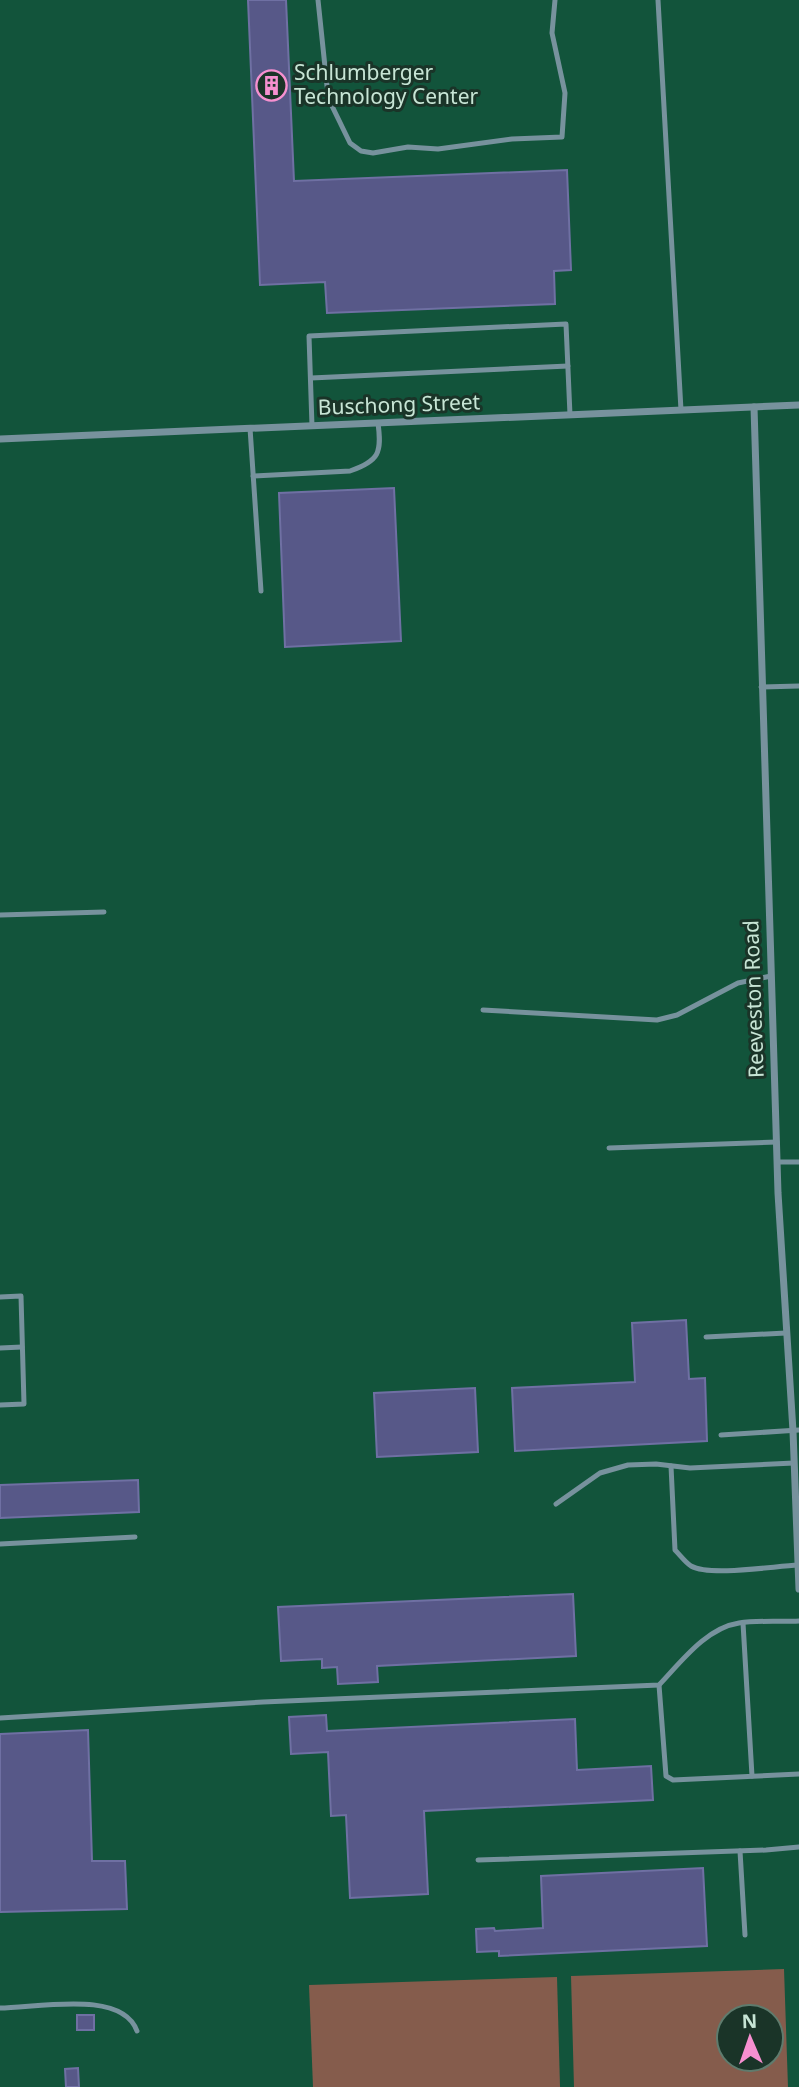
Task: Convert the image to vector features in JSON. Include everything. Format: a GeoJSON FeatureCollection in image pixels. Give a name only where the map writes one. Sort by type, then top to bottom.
{"type":"FeatureCollection","features":[{"type":"Feature","properties":{"kind":"street","name":"Buschong Street"},"geometry":{"type":"LineString","coordinates":[[0,439],[799,405]]}},
{"type":"Feature","properties":{"kind":"street","name":"Reeveston Road"},"geometry":{"type":"LineString","coordinates":[[754,407],[777,1162],[786,1333],[796,1430],[794,1463],[799,1589]]}},
{"type":"Feature","properties":{"kind":"lane"},"geometry":{"type":"LineString","coordinates":[[318,0],[327,86],[332,106],[350,143],[360,151],[373,153],[408,147],[438,149],[512,139],[562,137],[565,93],[552,33],[555,0]]}},
{"type":"Feature","properties":{"kind":"lane"},"geometry":{"type":"LineString","coordinates":[[658,0],[681,410]]}},
{"type":"Feature","properties":{"kind":"lane"},"geometry":{"type":"LineString","coordinates":[[312,426],[309,336],[566,324],[570,415]]}},
{"type":"Feature","properties":{"kind":"lane"},"geometry":{"type":"LineString","coordinates":[[311,378],[568,366]]}},
{"type":"Feature","properties":{"kind":"lane"},"geometry":{"type":"LineString","coordinates":[[253,476],[350,471],[361,467],[370,463],[379,453],[381,445],[378,423]]}},
{"type":"Feature","properties":{"kind":"lane"},"geometry":{"type":"LineString","coordinates":[[250,428],[261,591]]}},
{"type":"Feature","properties":{"kind":"lane"},"geometry":{"type":"LineString","coordinates":[[761,687],[799,686]]}},
{"type":"Feature","properties":{"kind":"lane"},"geometry":{"type":"LineString","coordinates":[[0,915],[104,912]]}},
{"type":"Feature","properties":{"kind":"lane"},"geometry":{"type":"LineString","coordinates":[[483,1010],[657,1020],[677,1015],[737,983],[771,976]]}},
{"type":"Feature","properties":{"kind":"lane"},"geometry":{"type":"LineString","coordinates":[[609,1148],[777,1142]]}},
{"type":"Feature","properties":{"kind":"lane"},"geometry":{"type":"LineString","coordinates":[[777,1162],[799,1162]]}},
{"type":"Feature","properties":{"kind":"lane"},"geometry":{"type":"LineString","coordinates":[[0,1297],[21,1296],[24,1404],[0,1405]]}},
{"type":"Feature","properties":{"kind":"lane"},"geometry":{"type":"LineString","coordinates":[[706,1336],[786,1333]]}},
{"type":"Feature","properties":{"kind":"lane"},"geometry":{"type":"LineString","coordinates":[[0,1348],[22,1348]]}},
{"type":"Feature","properties":{"kind":"lane"},"geometry":{"type":"LineString","coordinates":[[721,1435],[796,1430]]}},
{"type":"Feature","properties":{"kind":"lane"},"geometry":{"type":"LineString","coordinates":[[556,1503],[600,1473],[628,1465],[716,1468],[794,1463]]}},
{"type":"Feature","properties":{"kind":"lane"},"geometry":{"type":"LineString","coordinates":[[671,1466],[674,1550],[691,1566],[717,1570],[798,1564]]}},
{"type":"Feature","properties":{"kind":"lane"},"geometry":{"type":"LineString","coordinates":[[0,1544],[135,1537]]}},
{"type":"Feature","properties":{"kind":"lane"},"geometry":{"type":"LineString","coordinates":[[0,1718],[304,1700],[659,1685],[710,1635],[737,1623],[799,1621]]}},
{"type":"Feature","properties":{"kind":"lane"},"geometry":{"type":"LineString","coordinates":[[743,1623],[752,1776]]}},
{"type":"Feature","properties":{"kind":"lane"},"geometry":{"type":"LineString","coordinates":[[659,1685],[666,1776],[673,1780],[799,1774]]}},
{"type":"Feature","properties":{"kind":"lane"},"geometry":{"type":"LineString","coordinates":[[478,1860],[799,1847]]}},
{"type":"Feature","properties":{"kind":"lane"},"geometry":{"type":"LineString","coordinates":[[740,1851],[745,1935]]}},
{"type":"Feature","properties":{"kind":"lane"},"geometry":{"type":"LineString","coordinates":[[0,2008],[93,2004],[114,2008],[127,2016],[136,2031]]}},
{"type":"Feature","properties":{"kind":"shaded area"},"geometry":{"type":"Polygon","coordinates":[[[784,1969],[788,2087],[574,2087],[571,1976],[784,1969]]]}},
{"type":"Feature","properties":{"kind":"shaded area"},"geometry":{"type":"Polygon","coordinates":[[[557,1977],[560,2087],[313,2087],[309,1985],[557,1977]]]}},
{"type":"Feature","properties":{"kind":"building","name":"Schlumberger Technology Center"},"geometry":{"type":"Polygon","coordinates":[[[248,0],[286,0],[294,181],[567,170],[571,270],[554,271],[555,304],[327,313],[325,282],[260,285],[248,0]]]}},
{"type":"Feature","properties":{"kind":"building"},"geometry":{"type":"Polygon","coordinates":[[[394,488],[401,641],[285,647],[279,493],[394,488]]]}},
{"type":"Feature","properties":{"kind":"building"},"geometry":{"type":"Polygon","coordinates":[[[686,1320],[689,1379],[705,1378],[707,1441],[515,1451],[512,1388],[635,1382],[632,1323],[686,1320]]]}},
{"type":"Feature","properties":{"kind":"building"},"geometry":{"type":"Polygon","coordinates":[[[475,1388],[478,1452],[377,1457],[374,1393],[475,1388]]]}},
{"type":"Feature","properties":{"kind":"building"},"geometry":{"type":"Polygon","coordinates":[[[138,1480],[139,1512],[0,1518],[0,1485],[138,1480]]]}},
{"type":"Feature","properties":{"kind":"building"},"geometry":{"type":"Polygon","coordinates":[[[573,1594],[576,1656],[377,1666],[378,1682],[338,1684],[337,1667],[322,1668],[322,1659],[281,1661],[278,1607],[573,1594]]]}},
{"type":"Feature","properties":{"kind":"building"},"geometry":{"type":"Polygon","coordinates":[[[326,1715],[327,1731],[575,1719],[577,1770],[651,1766],[653,1800],[424,1811],[428,1894],[350,1898],[346,1815],[331,1816],[328,1752],[291,1754],[289,1717],[326,1715]]]}},
{"type":"Feature","properties":{"kind":"building"},"geometry":{"type":"Polygon","coordinates":[[[88,1730],[92,1861],[125,1861],[127,1909],[0,1912],[0,1734],[88,1730]]]}},
{"type":"Feature","properties":{"kind":"building"},"geometry":{"type":"Polygon","coordinates":[[[703,1868],[707,1946],[499,1956],[499,1951],[477,1952],[476,1929],[494,1928],[495,1931],[543,1928],[541,1876],[703,1868]]]}},
{"type":"Feature","properties":{"kind":"building"},"geometry":{"type":"Polygon","coordinates":[[[77,2015],[94,2015],[94,2030],[77,2030],[77,2015]]]}},
{"type":"Feature","properties":{"kind":"building"},"geometry":{"type":"Polygon","coordinates":[[[78,2068],[79,2087],[66,2087],[65,2069],[78,2068]]]}},
{"type":"Feature","properties":{"kind":"place","name":"Schlumberger Technology Center"},"geometry":{"type":"Point","coordinates":[271,85]}}]}
